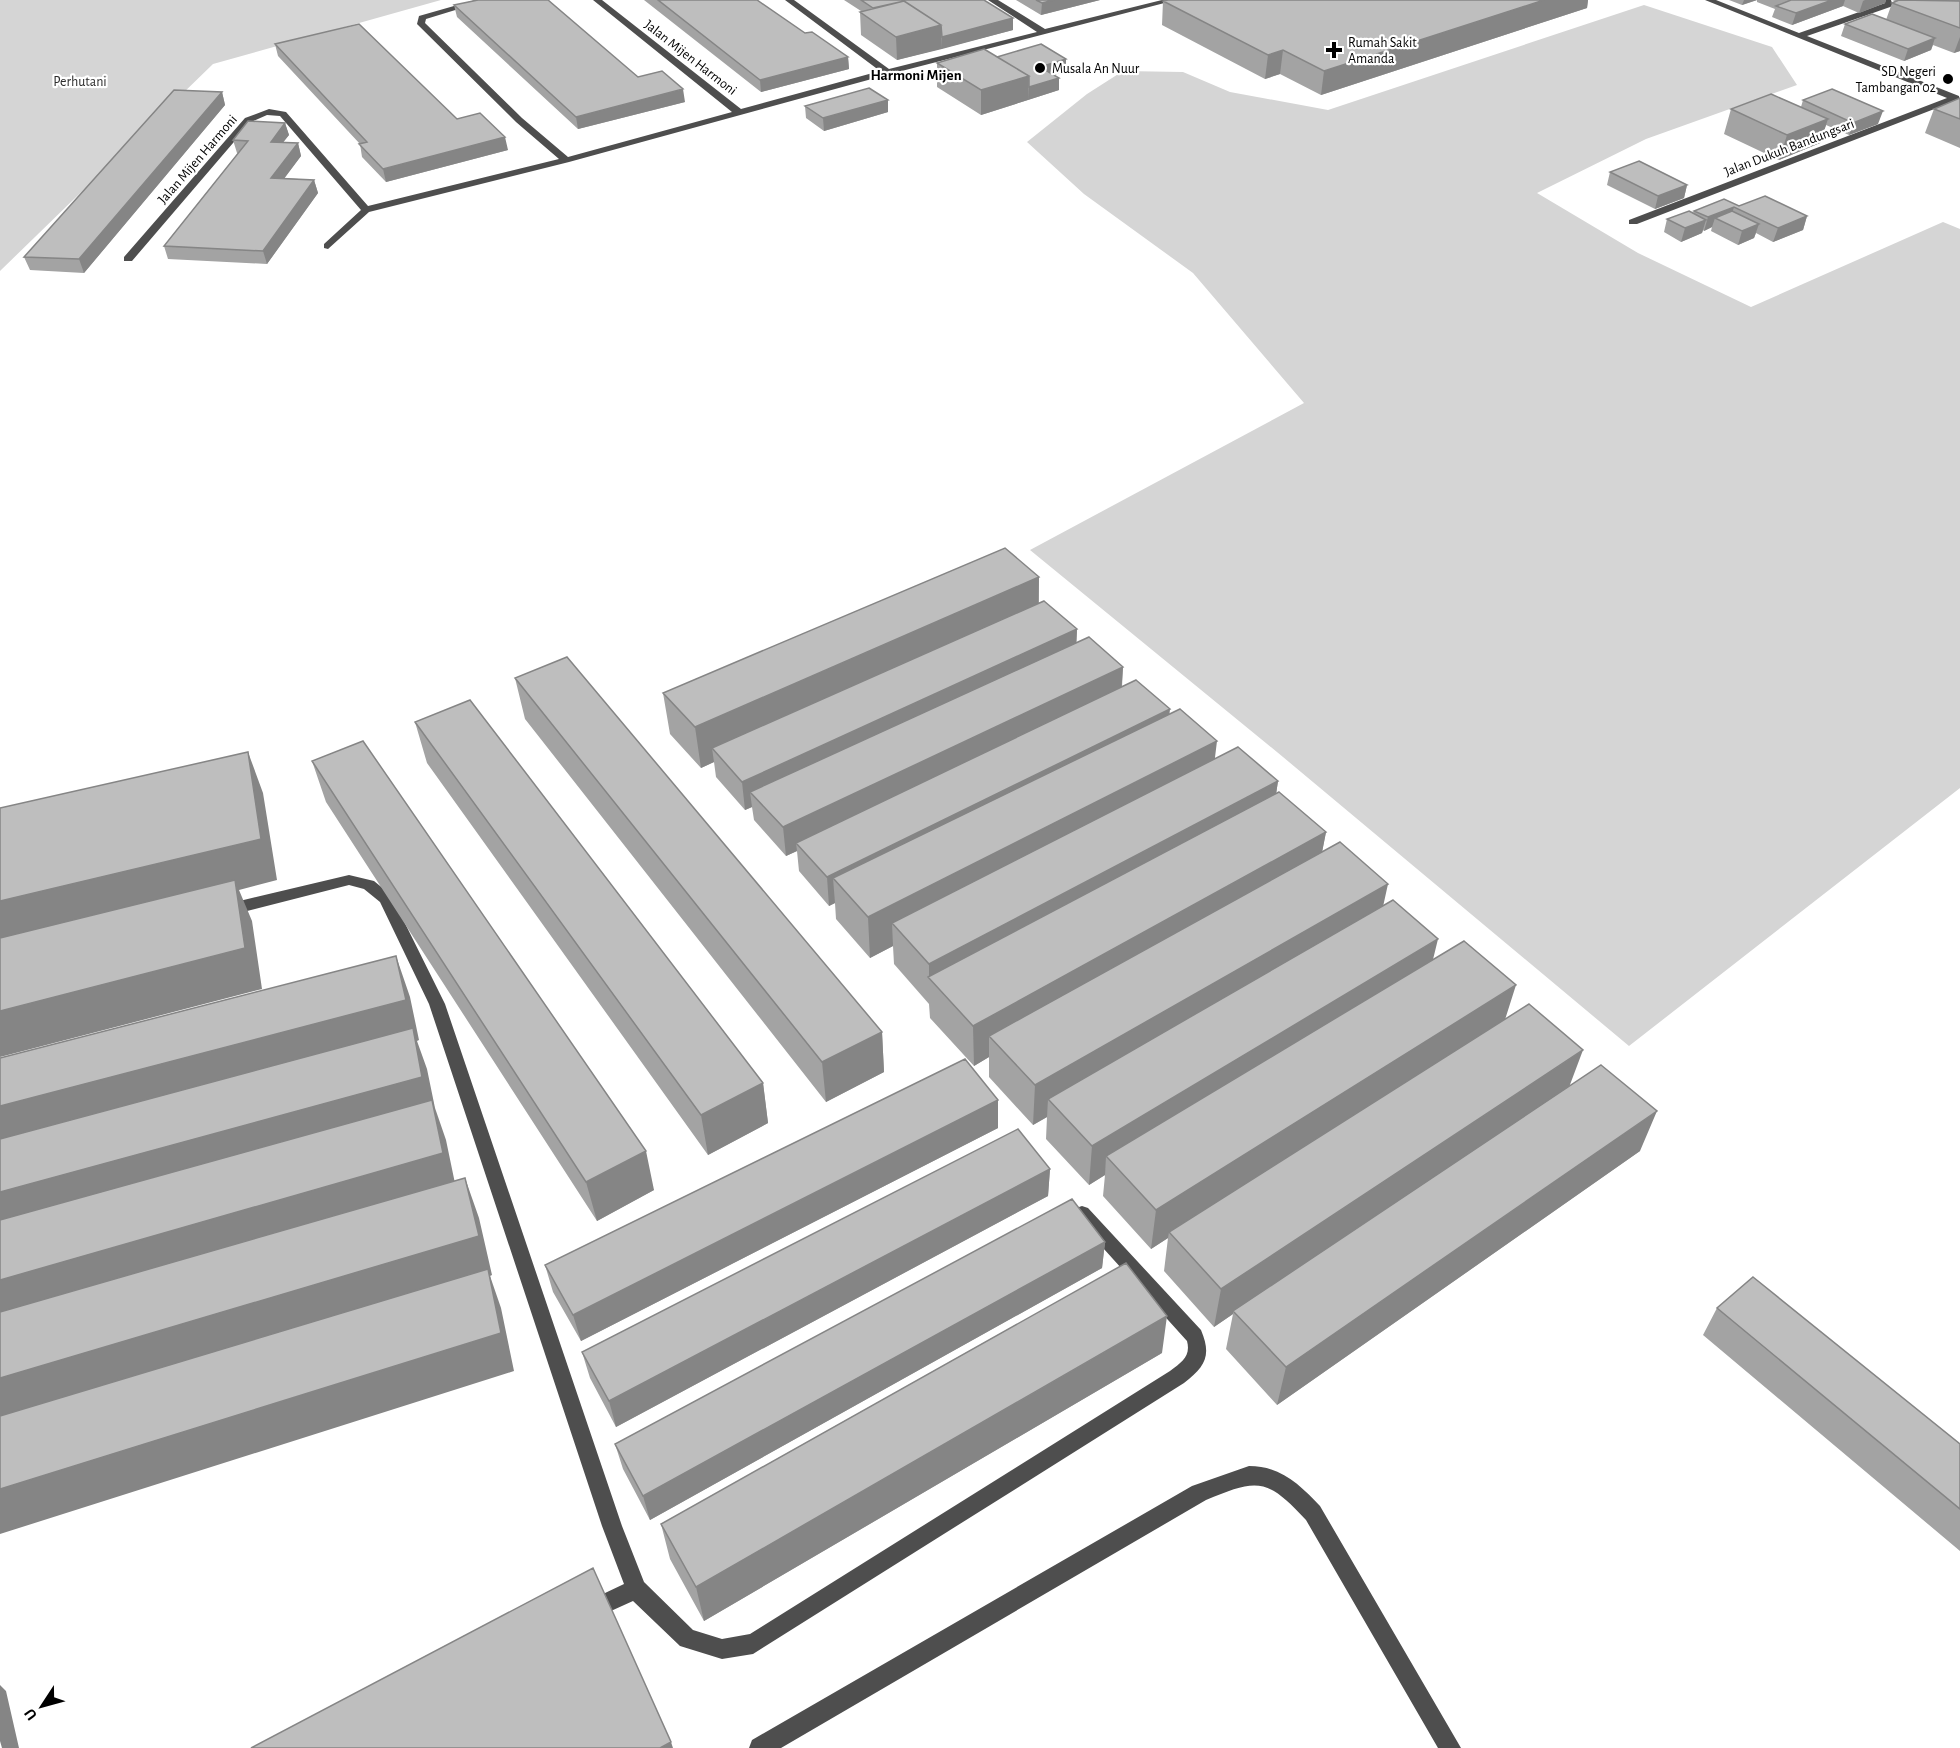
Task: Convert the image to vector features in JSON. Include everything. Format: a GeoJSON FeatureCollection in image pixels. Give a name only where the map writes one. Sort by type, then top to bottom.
{"type":"FeatureCollection","features":[{"type":"Feature","properties":{"kind":"street"},"geometry":{"type":"LineString","coordinates":[[484,0],[433,13],[422,18],[421,24],[519,120],[566,160]]}},
{"type":"Feature","properties":{"kind":"street","name":"Jalan Mijen Harmoni"},"geometry":{"type":"LineString","coordinates":[[597,0],[740,113]]}},
{"type":"Feature","properties":{"kind":"street"},"geometry":{"type":"LineString","coordinates":[[789,0],[887,72]]}},
{"type":"Feature","properties":{"kind":"street"},"geometry":{"type":"LineString","coordinates":[[992,0],[1045,33]]}},
{"type":"Feature","properties":{"kind":"street","name":"Jalan Mijen Harmoni"},"geometry":{"type":"LineString","coordinates":[[328,246],[366,210],[566,160],[887,72],[1172,0]]}},
{"type":"Feature","properties":{"kind":"street","name":"Jalan Dukuh Bandungsari"},"geometry":{"type":"LineString","coordinates":[[1709,0],[1958,99]]}},
{"type":"Feature","properties":{"kind":"street"},"geometry":{"type":"LineString","coordinates":[[1799,36],[1890,4],[1887,0]]}},
{"type":"Feature","properties":{"kind":"street","name":"Jalan Dukuh Bandungsari"},"geometry":{"type":"LineString","coordinates":[[1633,222],[1958,99]]}},
{"type":"Feature","properties":{"kind":"street","name":"Jalan Mijen Harmoni"},"geometry":{"type":"LineString","coordinates":[[128,258],[248,120],[265,112],[275,111],[283,114],[366,210]]}},
{"type":"Feature","properties":{"kind":"street"},"geometry":{"type":"LineString","coordinates":[[214,914],[349,880],[369,885],[386,899],[437,1004],[612,1526],[636,1589],[687,1639],[722,1649],[753,1644],[1137,1403],[1195,1363],[1198,1356],[1198,1344],[1194,1336],[1075,1205]]}},
{"type":"Feature","properties":{"kind":"street"},"geometry":{"type":"LineString","coordinates":[[760,1748],[1200,1493],[1234,1478],[1269,1475],[1292,1489],[1313,1513],[1450,1748]]}},
{"type":"Feature","properties":{"kind":"street"},"geometry":{"type":"LineString","coordinates":[[577,1617],[636,1589]]}},
{"type":"Feature","properties":{"kind":"green space","name":"Perhutani"},"geometry":{"type":"Polygon","coordinates":[[[0,0],[441,0],[213,64],[0,271],[0,0]]]}},
{"type":"Feature","properties":{"kind":"green space"},"geometry":{"type":"Polygon","coordinates":[[[1644,5],[1772,47],[1797,85],[1646,139],[1537,193],[1638,253],[1751,307],[1943,222],[1960,229],[1960,788],[1629,1046],[1283,757],[1030,550],[1304,403],[1193,273],[1084,194],[1027,142],[1087,94],[1123,71],[1183,72],[1230,92],[1328,110],[1644,5]]]}},
{"type":"Feature","properties":{"kind":"building"},"geometry":{"type":"Polygon","coordinates":[[[478,0],[548,0],[638,77],[662,71],[683,89],[576,117],[454,5],[478,0]]]}},
{"type":"Feature","properties":{"kind":"building"},"geometry":{"type":"Polygon","coordinates":[[[658,0],[757,0],[805,33],[812,32],[848,57],[760,80],[658,0]]]}},
{"type":"Feature","properties":{"kind":"building"},"geometry":{"type":"Polygon","coordinates":[[[861,0],[984,0],[1013,18],[942,37],[941,25],[904,1],[873,8],[861,0]]]}},
{"type":"Feature","properties":{"kind":"building"},"geometry":{"type":"Polygon","coordinates":[[[1036,0],[1054,0],[1042,3],[1036,0]]]}},
{"type":"Feature","properties":{"kind":"building"},"geometry":{"type":"Polygon","coordinates":[[[1544,0],[1324,71],[1283,50],[1268,55],[1163,1],[1544,0]]]}},
{"type":"Feature","properties":{"kind":"building"},"geometry":{"type":"Polygon","coordinates":[[[1791,0],[1832,0],[1796,13],[1776,6],[1791,0]]]}},
{"type":"Feature","properties":{"kind":"building"},"geometry":{"type":"Polygon","coordinates":[[[1899,0],[1960,1],[1960,28],[1892,3],[1899,0]]]}},
{"type":"Feature","properties":{"kind":"building"},"geometry":{"type":"Polygon","coordinates":[[[904,1],[941,25],[896,37],[860,12],[904,1]]]}},
{"type":"Feature","properties":{"kind":"building"},"geometry":{"type":"Polygon","coordinates":[[[1872,14],[1935,38],[1908,49],[1845,24],[1872,14]]]}},
{"type":"Feature","properties":{"kind":"building"},"geometry":{"type":"Polygon","coordinates":[[[359,24],[457,119],[480,113],[505,137],[383,169],[359,144],[367,142],[275,44],[359,24]]]}},
{"type":"Feature","properties":{"kind":"building"},"geometry":{"type":"Polygon","coordinates":[[[1041,44],[1066,59],[1040,67],[1059,78],[1029,87],[1029,76],[997,57],[1041,44]]]}},
{"type":"Feature","properties":{"kind":"building"},"geometry":{"type":"Polygon","coordinates":[[[984,49],[1029,76],[981,90],[937,63],[984,49]]]}},
{"type":"Feature","properties":{"kind":"building"},"geometry":{"type":"Polygon","coordinates":[[[869,88],[888,100],[823,118],[805,106],[869,88]]]}},
{"type":"Feature","properties":{"kind":"building"},"geometry":{"type":"Polygon","coordinates":[[[1832,89],[1883,111],[1853,123],[1803,100],[1832,89]]]}},
{"type":"Feature","properties":{"kind":"building"},"geometry":{"type":"Polygon","coordinates":[[[174,90],[222,92],[79,259],[24,257],[174,90]]]}},
{"type":"Feature","properties":{"kind":"building"},"geometry":{"type":"Polygon","coordinates":[[[1771,94],[1828,119],[1787,135],[1731,109],[1771,94]]]}},
{"type":"Feature","properties":{"kind":"building"},"geometry":{"type":"Polygon","coordinates":[[[1960,98],[1960,119],[1934,109],[1960,98]]]}},
{"type":"Feature","properties":{"kind":"building"},"geometry":{"type":"Polygon","coordinates":[[[248,121],[285,123],[271,142],[298,143],[271,178],[314,180],[263,251],[164,246],[248,141],[233,140],[248,121]]]}},
{"type":"Feature","properties":{"kind":"building"},"geometry":{"type":"Polygon","coordinates":[[[1639,161],[1687,185],[1658,196],[1610,172],[1639,161]]]}},
{"type":"Feature","properties":{"kind":"building"},"geometry":{"type":"Polygon","coordinates":[[[1765,196],[1807,216],[1778,228],[1734,207],[1708,217],[1694,211],[1724,199],[1739,206],[1765,196]]]}},
{"type":"Feature","properties":{"kind":"building"},"geometry":{"type":"Polygon","coordinates":[[[1689,211],[1706,220],[1685,228],[1667,219],[1689,211]]]}},
{"type":"Feature","properties":{"kind":"building"},"geometry":{"type":"Polygon","coordinates":[[[1732,211],[1759,224],[1742,231],[1715,218],[1732,211]]]}},
{"type":"Feature","properties":{"kind":"building"},"geometry":{"type":"Polygon","coordinates":[[[1005,548],[1039,577],[695,727],[663,693],[1005,548]]]}},
{"type":"Feature","properties":{"kind":"building"},"geometry":{"type":"Polygon","coordinates":[[[1044,601],[1077,629],[742,782],[712,748],[1044,601]]]}},
{"type":"Feature","properties":{"kind":"building"},"geometry":{"type":"Polygon","coordinates":[[[1089,637],[1123,667],[783,827],[750,792],[1089,637]]]}},
{"type":"Feature","properties":{"kind":"building"},"geometry":{"type":"Polygon","coordinates":[[[567,657],[882,1032],[822,1062],[515,678],[567,657]]]}},
{"type":"Feature","properties":{"kind":"building"},"geometry":{"type":"Polygon","coordinates":[[[1136,680],[1170,709],[827,877],[796,843],[1136,680]]]}},
{"type":"Feature","properties":{"kind":"building"},"geometry":{"type":"Polygon","coordinates":[[[470,700],[763,1083],[701,1115],[415,722],[470,700]]]}},
{"type":"Feature","properties":{"kind":"building"},"geometry":{"type":"Polygon","coordinates":[[[1180,709],[1217,741],[868,917],[833,878],[1180,709]]]}},
{"type":"Feature","properties":{"kind":"building"},"geometry":{"type":"Polygon","coordinates":[[[363,741],[646,1151],[586,1182],[312,761],[363,741]]]}},
{"type":"Feature","properties":{"kind":"building"},"geometry":{"type":"Polygon","coordinates":[[[1238,747],[1278,781],[929,964],[892,923],[1238,747]]]}},
{"type":"Feature","properties":{"kind":"building"},"geometry":{"type":"Polygon","coordinates":[[[248,752],[261,839],[0,901],[0,808],[248,752]]]}},
{"type":"Feature","properties":{"kind":"building"},"geometry":{"type":"Polygon","coordinates":[[[1279,792],[1326,832],[973,1026],[928,977],[1279,792]]]}},
{"type":"Feature","properties":{"kind":"building"},"geometry":{"type":"Polygon","coordinates":[[[1340,842],[1388,884],[1035,1085],[989,1036],[1340,842]]]}},
{"type":"Feature","properties":{"kind":"building"},"geometry":{"type":"Polygon","coordinates":[[[235,880],[245,948],[0,1011],[0,938],[235,880]]]}},
{"type":"Feature","properties":{"kind":"building"},"geometry":{"type":"Polygon","coordinates":[[[1393,900],[1438,939],[1092,1146],[1048,1099],[1393,900]]]}},
{"type":"Feature","properties":{"kind":"building"},"geometry":{"type":"Polygon","coordinates":[[[1464,941],[1516,985],[1156,1210],[1106,1156],[1464,941]]]}},
{"type":"Feature","properties":{"kind":"building"},"geometry":{"type":"Polygon","coordinates":[[[396,956],[406,1000],[0,1106],[0,1058],[396,956]]]}},
{"type":"Feature","properties":{"kind":"building"},"geometry":{"type":"Polygon","coordinates":[[[1529,1004],[1583,1050],[1221,1289],[1169,1232],[1529,1004]]]}},
{"type":"Feature","properties":{"kind":"building"},"geometry":{"type":"Polygon","coordinates":[[[413,1028],[422,1077],[0,1192],[0,1139],[413,1028]]]}},
{"type":"Feature","properties":{"kind":"building"},"geometry":{"type":"Polygon","coordinates":[[[965,1059],[998,1100],[573,1315],[545,1265],[965,1059]]]}},
{"type":"Feature","properties":{"kind":"building"},"geometry":{"type":"Polygon","coordinates":[[[1601,1065],[1657,1111],[1286,1367],[1233,1311],[1601,1065]]]}},
{"type":"Feature","properties":{"kind":"building"},"geometry":{"type":"Polygon","coordinates":[[[432,1100],[443,1153],[0,1280],[0,1220],[432,1100]]]}},
{"type":"Feature","properties":{"kind":"building"},"geometry":{"type":"Polygon","coordinates":[[[1018,1129],[1050,1169],[609,1401],[582,1352],[1018,1129]]]}},
{"type":"Feature","properties":{"kind":"building"},"geometry":{"type":"Polygon","coordinates":[[[465,1178],[479,1236],[0,1378],[0,1312],[465,1178]]]}},
{"type":"Feature","properties":{"kind":"building"},"geometry":{"type":"Polygon","coordinates":[[[1072,1199],[1105,1242],[643,1496],[615,1444],[1072,1199]]]}},
{"type":"Feature","properties":{"kind":"building"},"geometry":{"type":"Polygon","coordinates":[[[1126,1263],[1167,1316],[696,1587],[661,1524],[1126,1263]]]}},
{"type":"Feature","properties":{"kind":"building"},"geometry":{"type":"Polygon","coordinates":[[[488,1269],[501,1333],[0,1489],[0,1416],[488,1269]]]}},
{"type":"Feature","properties":{"kind":"building"},"geometry":{"type":"Polygon","coordinates":[[[1753,1277],[1960,1444],[1960,1509],[1717,1308],[1753,1277]]]}},
{"type":"Feature","properties":{"kind":"building"},"geometry":{"type":"Polygon","coordinates":[[[593,1568],[671,1742],[660,1748],[251,1748],[593,1568]]]}},
{"type":"Feature","properties":{"kind":"place","name":"Rumah Sakit Amanda"},"geometry":{"type":"Point","coordinates":[1334,50]}},
{"type":"Feature","properties":{"kind":"place","name":"Musala An Nuur"},"geometry":{"type":"Point","coordinates":[1040,68]}},
{"type":"Feature","properties":{"kind":"place","name":"SD Negeri Tambangan 02"},"geometry":{"type":"Point","coordinates":[1948,79]}},
{"type":"Feature","properties":{"kind":"district","name":"Harmoni Mijen"},"geometry":{"type":"Point","coordinates":[916,75]}}]}
